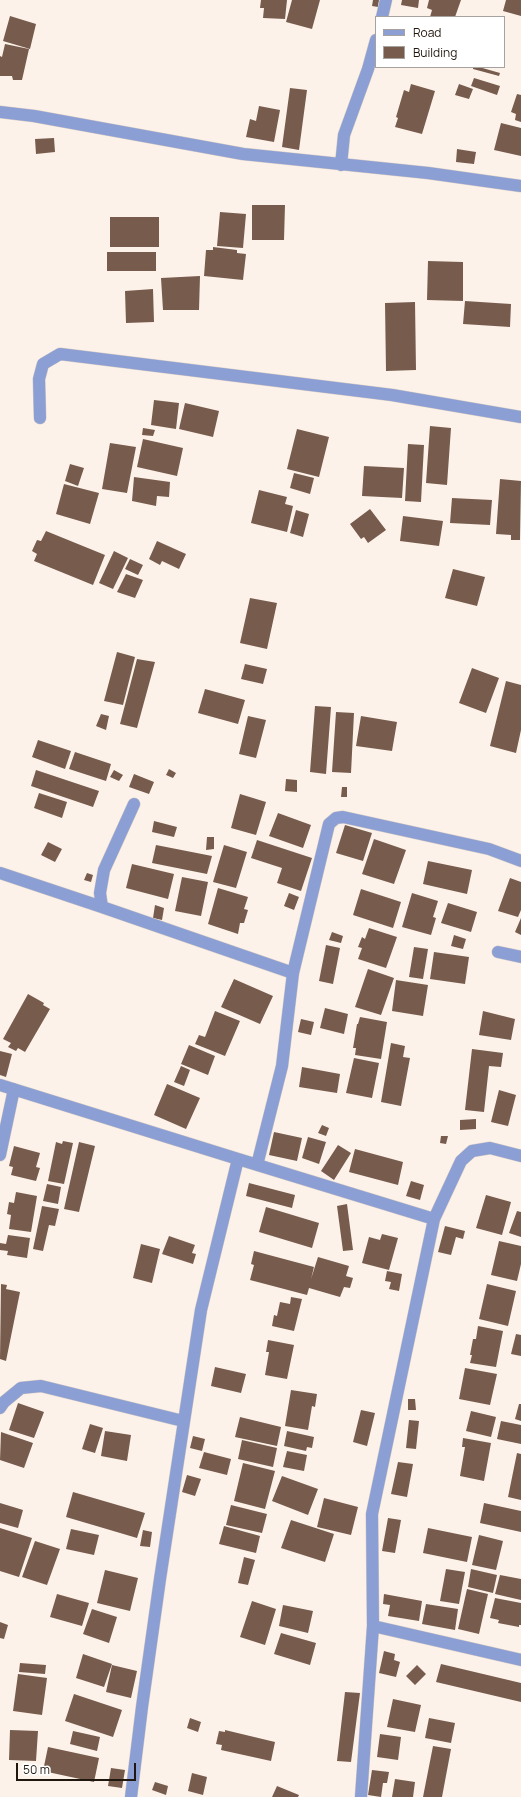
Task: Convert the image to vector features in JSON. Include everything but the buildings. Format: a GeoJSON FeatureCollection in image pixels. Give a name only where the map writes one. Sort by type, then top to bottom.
{"type":"FeatureCollection","features":[{"type":"Feature","properties":{"kind":"street"},"geometry":{"type":"LineString","coordinates":[[382,16],[386,0]]}},
{"type":"Feature","properties":{"kind":"street"},"geometry":{"type":"LineString","coordinates":[[340,165],[344,135],[368,69],[375,44]]}},
{"type":"Feature","properties":{"kind":"street"},"geometry":{"type":"LineString","coordinates":[[0,112],[34,116],[243,154],[428,173],[521,186]]}},
{"type":"Feature","properties":{"kind":"street"},"geometry":{"type":"LineString","coordinates":[[40,418],[39,379],[43,364],[60,354],[384,394],[521,417]]}},
{"type":"Feature","properties":{"kind":"street"},"geometry":{"type":"LineString","coordinates":[[102,907],[100,893],[104,870],[134,804]]}},
{"type":"Feature","properties":{"kind":"street"},"geometry":{"type":"LineString","coordinates":[[256,1165],[282,1066],[293,973],[329,824],[336,818],[343,817],[488,849],[521,861]]}},
{"type":"Feature","properties":{"kind":"street"},"geometry":{"type":"LineString","coordinates":[[0,873],[293,973]]}},
{"type":"Feature","properties":{"kind":"street"},"geometry":{"type":"LineString","coordinates":[[498,952],[521,957]]}},
{"type":"Feature","properties":{"kind":"street"},"geometry":{"type":"LineString","coordinates":[[0,1084],[238,1160],[434,1219]]}},
{"type":"Feature","properties":{"kind":"street"},"geometry":{"type":"LineString","coordinates":[[0,1155],[14,1089]]}},
{"type":"Feature","properties":{"kind":"street"},"geometry":{"type":"LineString","coordinates":[[361,1797],[373,1626],[372,1514],[434,1219],[461,1161],[472,1151],[490,1148],[521,1156]]}},
{"type":"Feature","properties":{"kind":"street"},"geometry":{"type":"LineString","coordinates":[[131,1797],[142,1708],[183,1421],[201,1310],[238,1160]]}},
{"type":"Feature","properties":{"kind":"street"},"geometry":{"type":"LineString","coordinates":[[0,1408],[4,1402],[21,1388],[41,1386],[183,1421]]}},
{"type":"Feature","properties":{"kind":"street"},"geometry":{"type":"LineString","coordinates":[[373,1626],[521,1660]]}}]}
